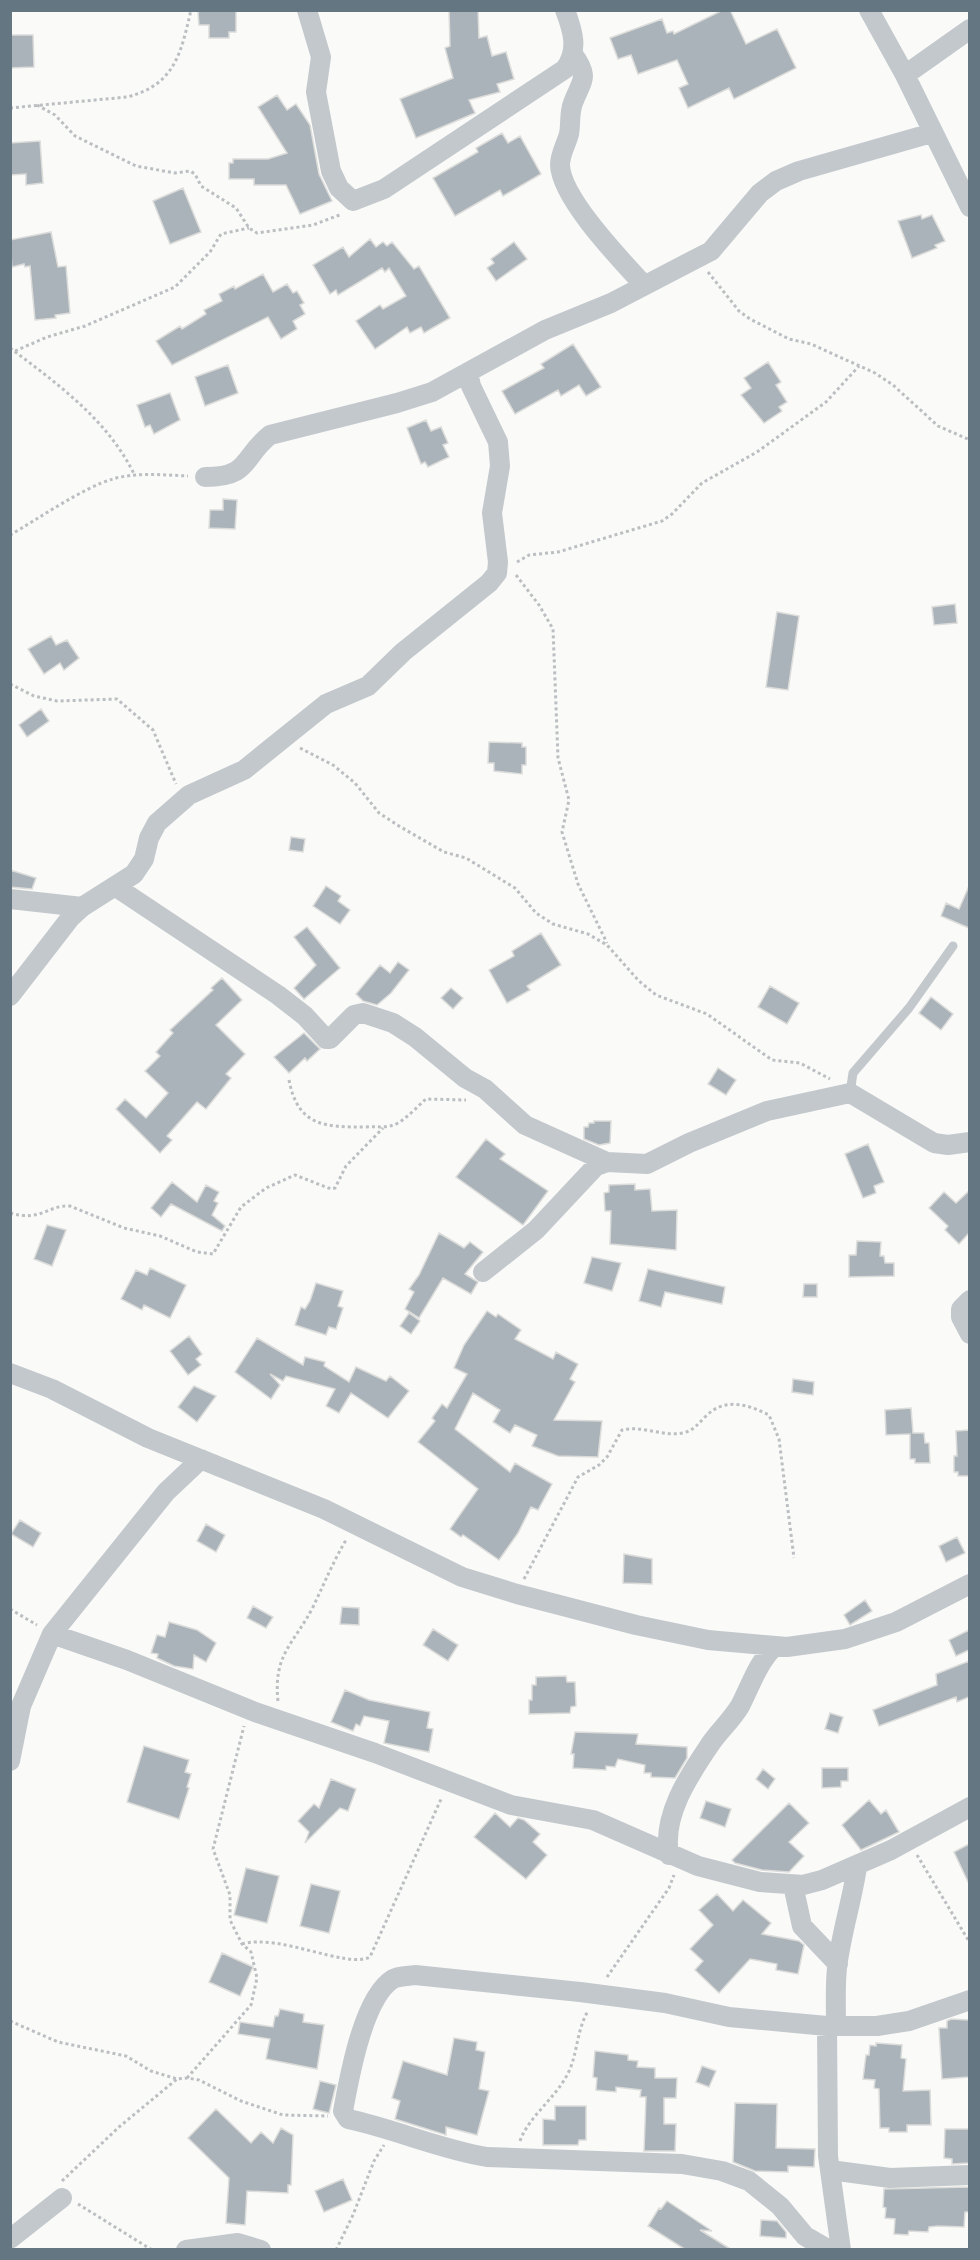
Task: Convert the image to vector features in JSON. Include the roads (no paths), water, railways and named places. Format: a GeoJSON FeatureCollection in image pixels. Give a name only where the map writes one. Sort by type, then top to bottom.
{"type":"FeatureCollection","features":[{"type":"Feature","properties":{"kind":"street"},"geometry":{"type":"LineString","coordinates":[[307,10],[321,57],[316,92],[331,171],[339,188],[353,201],[384,189],[565,69],[573,54],[574,40],[565,10]]}},
{"type":"Feature","properties":{"kind":"street"},"geometry":{"type":"LineString","coordinates":[[869,10],[905,75],[969,207]]}},
{"type":"Feature","properties":{"kind":"street"},"geometry":{"type":"LineString","coordinates":[[905,75],[969,29]]}},
{"type":"Feature","properties":{"kind":"street"},"geometry":{"type":"LineString","coordinates":[[573,54],[581,66],[584,84],[573,103],[569,133],[562,154],[562,175],[574,198],[600,236],[643,284]]}},
{"type":"Feature","properties":{"kind":"street"},"geometry":{"type":"LineString","coordinates":[[204,477],[220,477],[243,468],[262,441],[270,435],[397,404],[432,392],[545,330],[611,303],[643,284],[690,263],[711,251],[760,193],[776,180],[799,171],[932,133]]}},
{"type":"Feature","properties":{"kind":"street"},"geometry":{"type":"LineString","coordinates":[[10,996],[60,930],[82,906],[116,887],[139,868],[157,823],[175,806],[201,787],[244,770],[326,704],[368,686],[403,652],[502,570],[492,513],[500,466],[498,442],[471,386],[468,372]]}},
{"type":"Feature","properties":{"kind":"street"},"geometry":{"type":"LineString","coordinates":[[116,887],[278,995],[305,1016],[326,1039],[330,1039],[354,1015],[363,1013],[380,1018],[415,1037],[465,1078],[485,1089],[525,1125],[607,1162],[647,1164],[689,1143],[767,1111],[847,1093],[934,1143],[948,1145],[969,1142]]}},
{"type":"Feature","properties":{"kind":"street"},"geometry":{"type":"LineString","coordinates":[[10,899],[82,906]]}},
{"type":"Feature","properties":{"kind":"street"},"geometry":{"type":"LineString","coordinates":[[483,1272],[536,1230],[596,1166],[607,1162]]}},
{"type":"Feature","properties":{"kind":"street"},"geometry":{"type":"LineString","coordinates":[[969,1299],[961,1309],[961,1317],[969,1334]]}},
{"type":"Feature","properties":{"kind":"street"},"geometry":{"type":"LineString","coordinates":[[10,1373],[52,1389],[148,1438],[288,1494],[462,1577],[636,1626],[708,1640],[774,1647],[845,1639],[896,1622],[969,1584]]}},
{"type":"Feature","properties":{"kind":"street"},"geometry":{"type":"LineString","coordinates":[[10,1761],[21,1706],[52,1634],[166,1492],[201,1459]]}},
{"type":"Feature","properties":{"kind":"street"},"geometry":{"type":"LineString","coordinates":[[52,1634],[127,1660],[255,1713],[278,1718],[511,1805],[593,1820],[669,1855],[724,1875],[793,1886],[822,1880],[857,1867],[969,1807]]}},
{"type":"Feature","properties":{"kind":"street"},"geometry":{"type":"LineString","coordinates":[[669,1855],[667,1838],[677,1800],[684,1786],[710,1744],[740,1706],[763,1658],[774,1647]]}},
{"type":"Feature","properties":{"kind":"street"},"geometry":{"type":"LineString","coordinates":[[841,2250],[830,2170],[826,2088],[838,1964],[842,1937],[852,1906],[857,1867]]}},
{"type":"Feature","properties":{"kind":"street"},"geometry":{"type":"LineString","coordinates":[[793,1886],[802,1926],[838,1964]]}},
{"type":"Feature","properties":{"kind":"street"},"geometry":{"type":"LineString","coordinates":[[829,2250],[805,2236],[780,2206],[749,2181],[722,2171],[682,2164],[487,2157],[348,2119],[343,2114],[353,2056],[365,2023],[382,1990],[393,1978],[416,1975],[665,2003],[729,2017],[878,2026],[909,2020],[969,2000]]}},
{"type":"Feature","properties":{"kind":"street"},"geometry":{"type":"LineString","coordinates":[[830,2170],[890,2178],[969,2175]]}},
{"type":"Feature","properties":{"kind":"street"},"geometry":{"type":"LineString","coordinates":[[10,2239],[62,2198]]}},
{"type":"Feature","properties":{"kind":"street"},"geometry":{"type":"LineString","coordinates":[[186,2250],[238,2243],[261,2250]]}},
{"type":"Feature","properties":{"kind":"lane"},"geometry":{"type":"LineString","coordinates":[[847,1093],[853,1073],[909,1008],[953,946]]}}]}
